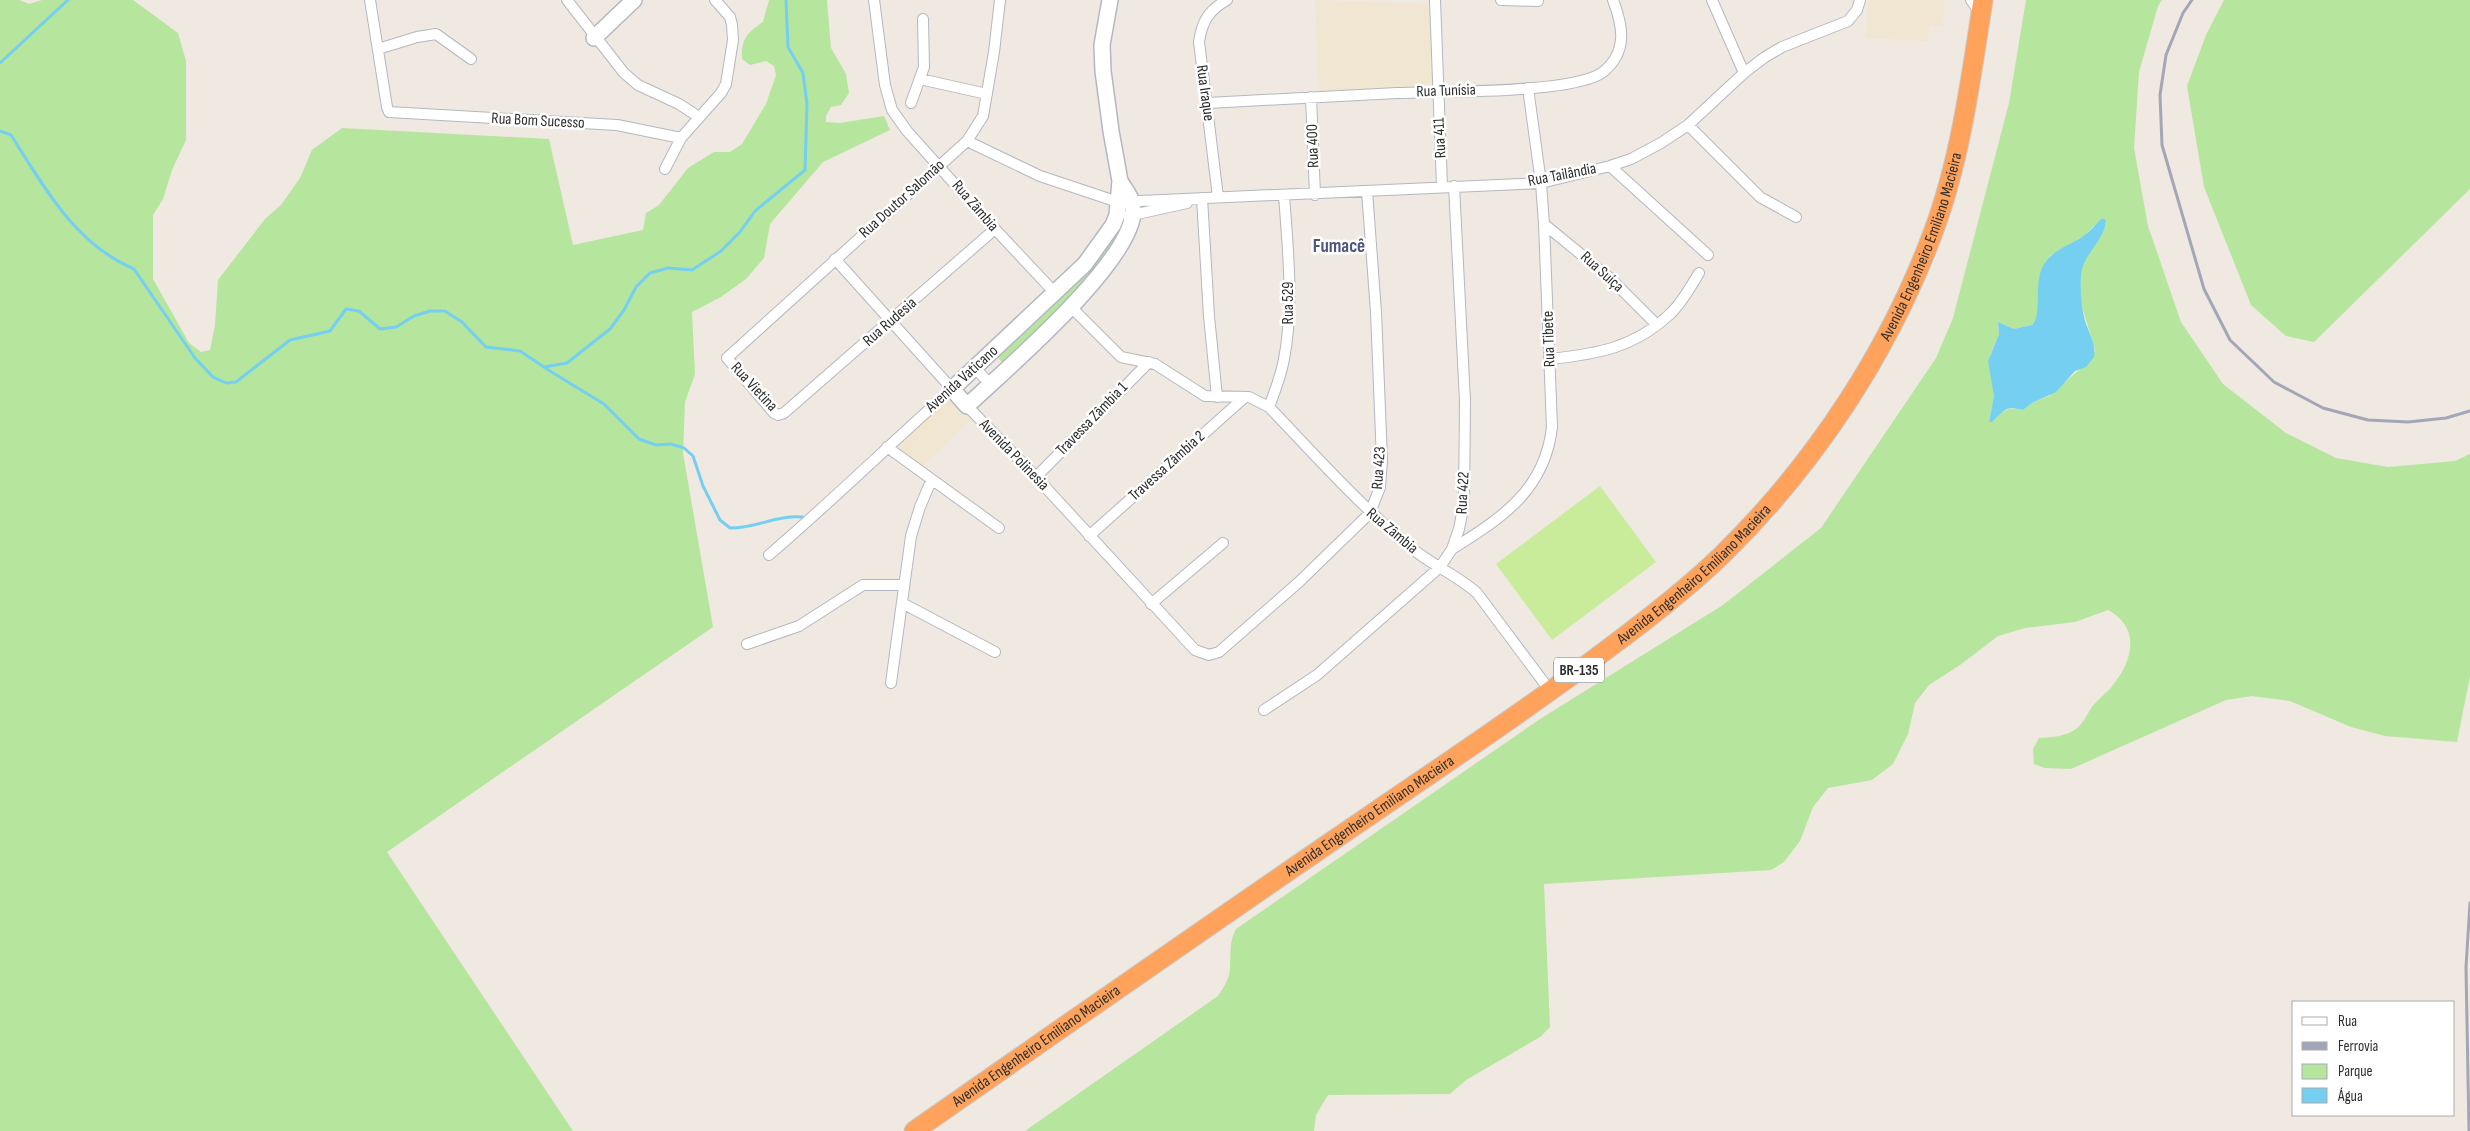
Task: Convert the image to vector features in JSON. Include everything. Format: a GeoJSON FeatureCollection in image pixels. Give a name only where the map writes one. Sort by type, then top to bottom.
{"type":"FeatureCollection","features":[{"type":"Feature","properties":{"kind":"highway","name":"Avenida Engenheiro Emiliano Macieira"},"geometry":{"type":"LineString","coordinates":[[914,1131],[1551,692],[1684,590],[1722,555],[1771,503],[1809,457],[1862,378],[1920,262],[1943,201],[1958,147],[1979,4]]}},
{"type":"Feature","properties":{"kind":"street"},"geometry":{"type":"LineString","coordinates":[[370,0],[378,49],[427,34],[436,34],[444,37],[471,59]]}},
{"type":"Feature","properties":{"kind":"street"},"geometry":{"type":"LineString","coordinates":[[567,0],[594,38],[624,73],[638,85],[679,104],[699,117]]}},
{"type":"Feature","properties":{"kind":"street"},"geometry":{"type":"LineString","coordinates":[[594,38],[634,0]]}},
{"type":"Feature","properties":{"kind":"street"},"geometry":{"type":"LineString","coordinates":[[665,169],[681,138],[721,93],[726,84],[733,40],[730,17],[715,0]]}},
{"type":"Feature","properties":{"kind":"street","name":"Rua Zâmbia"},"geometry":{"type":"LineString","coordinates":[[874,0],[888,101],[898,120],[940,165],[994,229],[1056,293]]}},
{"type":"Feature","properties":{"kind":"street","name":"Rua Doutor Salomão"},"geometry":{"type":"LineString","coordinates":[[728,355],[967,141],[983,116],[1000,0]]}},
{"type":"Feature","properties":{"kind":"street","name":"Avenida Vaticano"},"geometry":{"type":"LineString","coordinates":[[967,406],[1071,307],[1090,287],[1125,240],[1125,209],[1103,71],[1102,45],[1110,0]]}},
{"type":"Feature","properties":{"kind":"street","name":"Rua Iraque"},"geometry":{"type":"LineString","coordinates":[[1218,198],[1208,104],[1199,52],[1200,32],[1210,12],[1227,0]]}},
{"type":"Feature","properties":{"kind":"street","name":"Rua 411"},"geometry":{"type":"LineString","coordinates":[[1435,0],[1442,186]]}},
{"type":"Feature","properties":{"kind":"street"},"geometry":{"type":"LineString","coordinates":[[1501,0],[1538,1]]}},
{"type":"Feature","properties":{"kind":"street","name":"Rua Tunísia"},"geometry":{"type":"LineString","coordinates":[[1208,104],[1311,97],[1528,88],[1584,81],[1603,72],[1620,51],[1623,34],[1613,0]]}},
{"type":"Feature","properties":{"kind":"street"},"geometry":{"type":"LineString","coordinates":[[1712,0],[1744,73]]}},
{"type":"Feature","properties":{"kind":"street","name":"Rua Tailândia"},"geometry":{"type":"LineString","coordinates":[[1125,209],[1202,198],[1284,196],[1442,186],[1541,183],[1610,166],[1631,159],[1661,143],[1688,125],[1744,73],[1782,47],[1848,21],[1858,10],[1860,0]]}},
{"type":"Feature","properties":{"kind":"street"},"geometry":{"type":"LineString","coordinates":[[911,103],[920,79],[924,56],[923,19]]}},
{"type":"Feature","properties":{"kind":"street","name":"Rua Bom Sucesso"},"geometry":{"type":"LineString","coordinates":[[378,49],[386,107],[389,112],[617,125],[681,138]]}},
{"type":"Feature","properties":{"kind":"street"},"geometry":{"type":"LineString","coordinates":[[920,79],[987,94]]}},
{"type":"Feature","properties":{"kind":"street","name":"Rua Tibete"},"geometry":{"type":"LineString","coordinates":[[1452,549],[1491,525],[1509,511],[1538,475],[1550,447],[1552,427],[1544,224],[1541,183],[1528,88]]}},
{"type":"Feature","properties":{"kind":"street","name":"Rua 400"},"geometry":{"type":"LineString","coordinates":[[1311,97],[1315,194]]}},
{"type":"Feature","properties":{"kind":"street"},"geometry":{"type":"LineString","coordinates":[[1688,125],[1760,197],[1796,217]]}},
{"type":"Feature","properties":{"kind":"street"},"geometry":{"type":"LineString","coordinates":[[967,141],[1040,176],[1125,209]]}},
{"type":"Feature","properties":{"kind":"street"},"geometry":{"type":"LineString","coordinates":[[1610,166],[1708,255]]}},
{"type":"Feature","properties":{"kind":"street","name":"Rua 422"},"geometry":{"type":"LineString","coordinates":[[1264,710],[1323,670],[1440,568],[1452,549],[1459,529],[1464,503],[1465,401],[1454,186]]}},
{"type":"Feature","properties":{"kind":"street","name":"Rua 423"},"geometry":{"type":"LineString","coordinates":[[1195,650],[1209,655],[1219,652],[1299,582],[1370,514],[1380,487],[1382,460],[1367,191]]}},
{"type":"Feature","properties":{"kind":"street","name":"Rua 529"},"geometry":{"type":"LineString","coordinates":[[1269,407],[1281,374],[1288,331],[1288,250],[1284,196]]}},
{"type":"Feature","properties":{"kind":"street"},"geometry":{"type":"LineString","coordinates":[[1202,198],[1209,316],[1217,397]]}},
{"type":"Feature","properties":{"kind":"street","name":"Rua Tailândia"},"geometry":{"type":"LineString","coordinates":[[1125,209],[1202,198]]}},
{"type":"Feature","properties":{"kind":"street","name":"Avenida Vaticano"},"geometry":{"type":"LineString","coordinates":[[769,555],[822,510],[887,447],[1056,293],[1099,248],[1125,209]]}},
{"type":"Feature","properties":{"kind":"street","name":"Rua Suíça"},"geometry":{"type":"LineString","coordinates":[[1544,224],[1611,279],[1657,325]]}},
{"type":"Feature","properties":{"kind":"street","name":"Rua Rudesia"},"geometry":{"type":"LineString","coordinates":[[784,413],[891,322],[994,229]]}},
{"type":"Feature","properties":{"kind":"street","name":"Avenida Polinesia"},"geometry":{"type":"LineString","coordinates":[[835,259],[967,406],[1036,477],[1195,650]]}},
{"type":"Feature","properties":{"kind":"street"},"geometry":{"type":"LineString","coordinates":[[1550,359],[1611,350],[1657,325],[1671,313],[1700,273]]}},
{"type":"Feature","properties":{"kind":"street","name":"Rua Zâmbia"},"geometry":{"type":"LineString","coordinates":[[1071,307],[1121,356],[1149,362],[1174,374],[1198,393],[1217,397],[1245,397],[1269,407],[1370,514],[1416,552],[1464,581],[1477,593],[1551,692]]}},
{"type":"Feature","properties":{"kind":"street","name":"Rua Vietina"},"geometry":{"type":"LineString","coordinates":[[728,355],[727,358],[730,363],[774,412],[778,415],[784,413]]}},
{"type":"Feature","properties":{"kind":"street","name":"Travessa Zâmbia 1"},"geometry":{"type":"LineString","coordinates":[[1036,477],[1149,362]]}},
{"type":"Feature","properties":{"kind":"street"},"geometry":{"type":"LineString","coordinates":[[975,368],[990,384]]}},
{"type":"Feature","properties":{"kind":"street","name":"Travessa Zâmbia 2"},"geometry":{"type":"LineString","coordinates":[[1089,536],[1245,397]]}},
{"type":"Feature","properties":{"kind":"street"},"geometry":{"type":"LineString","coordinates":[[887,447],[931,481],[999,528]]}},
{"type":"Feature","properties":{"kind":"street"},"geometry":{"type":"LineString","coordinates":[[891,683],[913,527],[931,481]]}},
{"type":"Feature","properties":{"kind":"street"},"geometry":{"type":"LineString","coordinates":[[1151,604],[1223,543]]}},
{"type":"Feature","properties":{"kind":"street"},"geometry":{"type":"LineString","coordinates":[[747,644],[799,626],[863,585],[904,585]]}},
{"type":"Feature","properties":{"kind":"street"},"geometry":{"type":"LineString","coordinates":[[902,603],[995,652]]}},
{"type":"Feature","properties":{"kind":"shaded area"},"geometry":{"type":"Polygon","coordinates":[[[1315,0],[1432,4],[1433,73],[1430,83],[1422,87],[1319,92],[1315,0]]]}},
{"type":"Feature","properties":{"kind":"shaded area"},"geometry":{"type":"Polygon","coordinates":[[[1868,0],[1944,0],[1943,26],[1929,25],[1928,41],[1866,38],[1868,0]]]}},
{"type":"Feature","properties":{"kind":"shaded area"},"geometry":{"type":"Polygon","coordinates":[[[949,397],[971,420],[920,468],[896,444],[949,397]]]}},
{"type":"Feature","properties":{"kind":"green space"},"geometry":{"type":"Polygon","coordinates":[[[0,0],[20,0],[29,4],[42,0],[133,0],[178,33],[186,61],[186,140],[172,170],[163,199],[153,215],[153,279],[189,343],[201,352],[210,350],[215,325],[218,280],[265,219],[281,205],[300,178],[312,150],[342,128],[549,139],[573,245],[643,230],[646,213],[659,205],[688,168],[714,152],[730,152],[742,144],[766,104],[776,75],[774,66],[766,61],[750,65],[742,59],[742,52],[746,37],[763,22],[769,0],[827,0],[831,48],[846,74],[849,93],[841,105],[831,107],[826,116],[826,122],[840,123],[884,116],[890,130],[823,162],[770,224],[764,258],[746,279],[721,297],[692,312],[695,374],[685,402],[683,453],[713,627],[387,852],[573,1131],[0,1131],[0,0]]]}},
{"type":"Feature","properties":{"kind":"green space"},"geometry":{"type":"Polygon","coordinates":[[[2026,0],[2162,0],[2158,6],[2139,72],[2134,148],[2148,226],[2181,322],[2223,384],[2286,433],[2336,458],[2388,467],[2455,461],[2470,454],[2470,676],[2457,742],[2385,736],[2351,727],[2290,701],[2252,696],[2226,700],[2071,769],[2045,768],[2034,764],[2033,749],[2039,738],[2054,737],[2072,732],[2081,724],[2097,701],[2111,688],[2126,665],[2130,644],[2129,634],[2125,625],[2118,617],[2108,610],[2075,622],[2025,628],[1998,636],[1960,665],[1929,685],[1915,703],[1908,734],[1893,764],[1872,780],[1828,788],[1813,807],[1800,841],[1784,862],[1771,870],[1544,884],[1550,1027],[1540,1037],[1466,1080],[1450,1094],[1328,1095],[1316,1115],[1314,1131],[1025,1131],[1218,996],[1229,975],[1231,943],[1236,929],[1540,719],[1723,605],[1821,528],[1936,358],[1953,318],[2009,103],[2026,0]],[[2102,218],[2085,235],[2050,256],[2044,265],[2038,316],[2032,325],[2014,329],[1998,322],[1999,334],[1990,355],[1994,396],[1989,422],[1992,422],[2008,409],[2023,410],[2032,403],[2049,396],[2080,369],[2095,351],[2082,306],[2079,283],[2080,271],[2084,260],[2103,231],[2106,220],[2102,218]]]}},
{"type":"Feature","properties":{"kind":"green space"},"geometry":{"type":"Polygon","coordinates":[[[2224,0],[2470,0],[2470,189],[2314,342],[2286,336],[2251,305],[2204,187],[2187,86],[2206,35],[2224,0]]]}},
{"type":"Feature","properties":{"kind":"green space"},"geometry":{"type":"Polygon","coordinates":[[[1120,222],[1125,223],[1100,268],[1005,365],[996,356],[1120,222]]]}},
{"type":"Feature","properties":{"kind":"green space"},"geometry":{"type":"Polygon","coordinates":[[[1600,486],[1656,562],[1552,640],[1496,564],[1600,486]]]}},
{"type":"Feature","properties":{"kind":"water"},"geometry":{"type":"Polygon","coordinates":[[[2102,218],[2106,220],[2105,227],[2086,260],[2081,275],[2083,310],[2093,343],[2094,357],[2086,367],[2075,371],[2056,392],[2032,403],[2023,410],[2008,409],[1992,422],[1989,422],[1994,396],[1988,361],[1999,334],[1998,322],[2014,329],[2032,325],[2037,314],[2040,274],[2043,266],[2052,255],[2086,234],[2102,218]]]}},
{"type":"Feature","properties":{"kind":"waterway"},"geometry":{"type":"LineString","coordinates":[[0,63],[68,0]]}},
{"type":"Feature","properties":{"kind":"waterway"},"geometry":{"type":"LineString","coordinates":[[0,131],[11,135],[49,194],[78,229],[113,258],[134,269],[195,358],[213,377],[226,383],[236,382],[290,340],[330,331],[346,309],[359,311],[380,329],[396,327],[414,316],[430,311],[445,311],[462,322],[486,347],[520,351],[544,367],[567,363],[610,329],[624,310],[636,287],[650,273],[668,268],[692,270],[721,251],[740,232],[755,211],[805,170],[807,104],[803,73],[788,47],[786,0]]}},
{"type":"Feature","properties":{"kind":"waterway"},"geometry":{"type":"LineString","coordinates":[[545,368],[604,404],[639,439],[656,445],[671,444],[684,448],[693,456],[703,486],[720,520],[730,528],[784,518],[803,517]]}},
{"type":"Feature","properties":{"kind":"railway"},"geometry":{"type":"LineString","coordinates":[[2192,0],[2183,13],[2166,55],[2160,95],[2162,145],[2204,289],[2230,340],[2274,382],[2323,408],[2368,420],[2408,422],[2446,418],[2470,411]]}},
{"type":"Feature","properties":{"kind":"railway"},"geometry":{"type":"LineString","coordinates":[[2469,1131],[2466,967],[2470,903]]}},
{"type":"Feature","properties":{"kind":"district","name":"Fumacê"},"geometry":{"type":"Point","coordinates":[1339,246]}}]}
